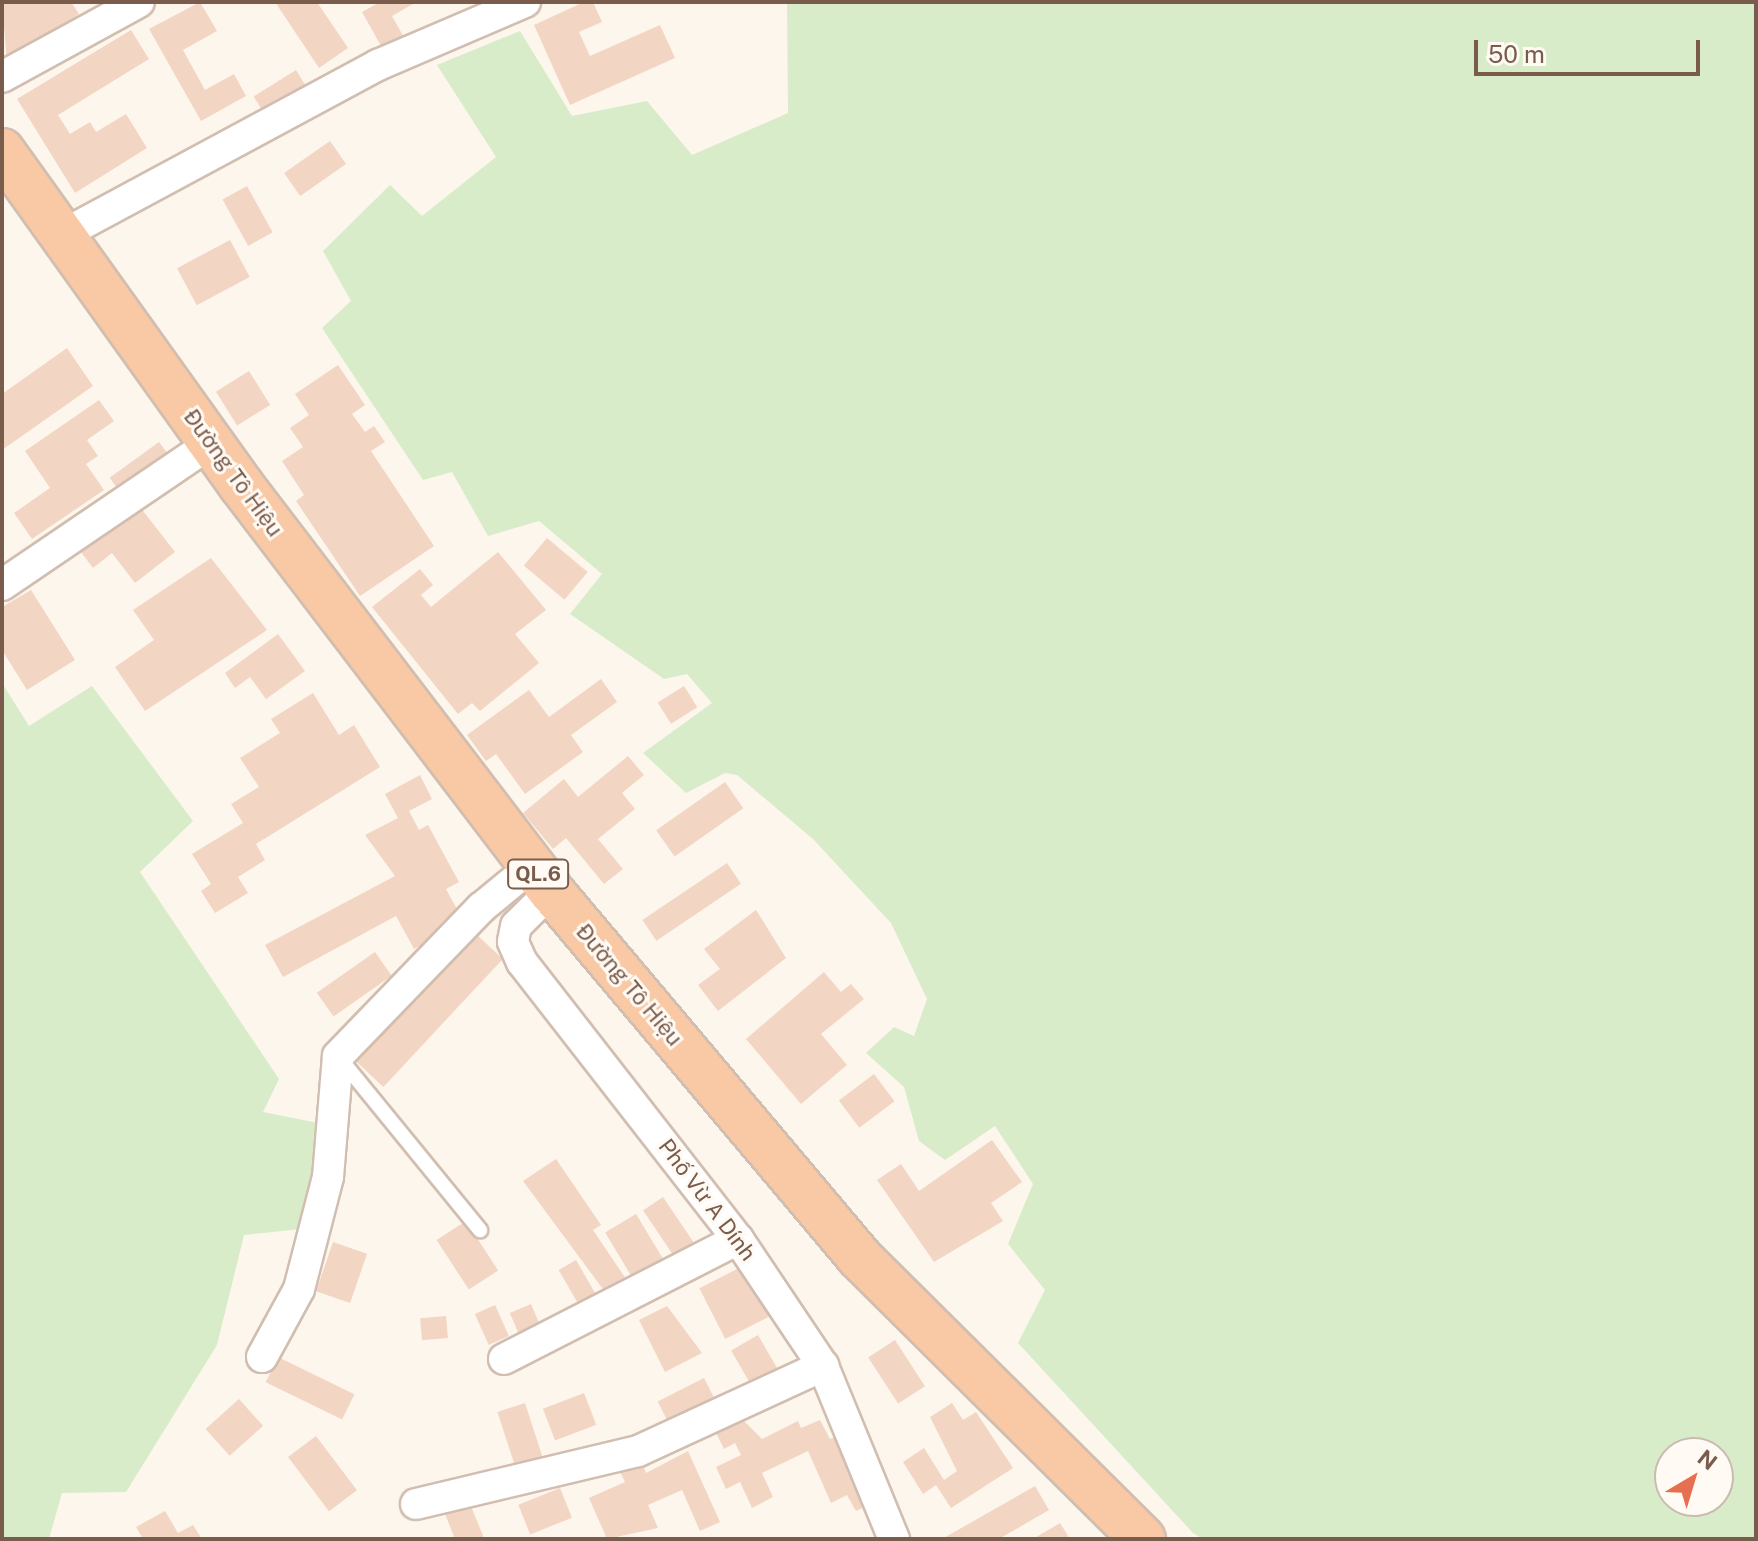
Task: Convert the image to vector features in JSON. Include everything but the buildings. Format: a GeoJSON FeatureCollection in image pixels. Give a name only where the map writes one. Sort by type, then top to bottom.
{"type":"FeatureCollection","features":[{"type":"Feature","properties":{"kind":"highway","name":"Đường Tô Hiệu"},"geometry":{"type":"LineString","coordinates":[[2,151],[211,443],[542,879],[859,1257],[1143,1539]]}},
{"type":"Feature","properties":{"kind":"street"},"geometry":{"type":"LineString","coordinates":[[2,77],[139,2]]}},
{"type":"Feature","properties":{"kind":"street"},"geometry":{"type":"LineString","coordinates":[[62,235],[378,65],[525,2]]}},
{"type":"Feature","properties":{"kind":"street"},"geometry":{"type":"LineString","coordinates":[[2,585],[211,443]]}},
{"type":"Feature","properties":{"kind":"street"},"geometry":{"type":"LineString","coordinates":[[262,1357],[299,1289],[328,1177],[338,1056],[459,929],[542,879]]}},
{"type":"Feature","properties":{"kind":"street","name":"Phố Vừ A Dính"},"geometry":{"type":"LineString","coordinates":[[542,879],[516,926],[513,942],[522,962],[738,1239],[823,1366],[894,1539]]}},
{"type":"Feature","properties":{"kind":"street"},"geometry":{"type":"LineString","coordinates":[[504,1359],[738,1239]]}},
{"type":"Feature","properties":{"kind":"street"},"geometry":{"type":"LineString","coordinates":[[416,1504],[638,1451],[823,1366]]}},
{"type":"Feature","properties":{"kind":"lane"},"geometry":{"type":"LineString","coordinates":[[338,1056],[480,1230]]}},
{"type":"Feature","properties":{"kind":"green space"},"geometry":{"type":"Polygon","coordinates":[[[787,2],[1756,2],[1756,1539],[1203,1539],[1193,1533],[1018,1343],[1045,1290],[1008,1244],[1033,1184],[995,1126],[945,1160],[919,1141],[904,1087],[866,1053],[894,1027],[914,1036],[927,999],[891,923],[813,839],[737,775],[725,773],[686,793],[643,753],[712,703],[687,674],[664,679],[570,614],[602,574],[539,521],[488,536],[452,472],[423,480],[322,328],[351,301],[323,251],[390,185],[422,216],[496,157],[437,65],[520,31],[572,116],[647,101],[692,155],[788,113],[787,2]]]}},
{"type":"Feature","properties":{"kind":"green space"},"geometry":{"type":"Polygon","coordinates":[[[2,683],[29,726],[92,686],[193,821],[140,872],[279,1079],[263,1112],[328,1125],[301,1229],[244,1235],[217,1345],[126,1492],[62,1493],[49,1539],[2,1539],[2,683]]]}}]}
